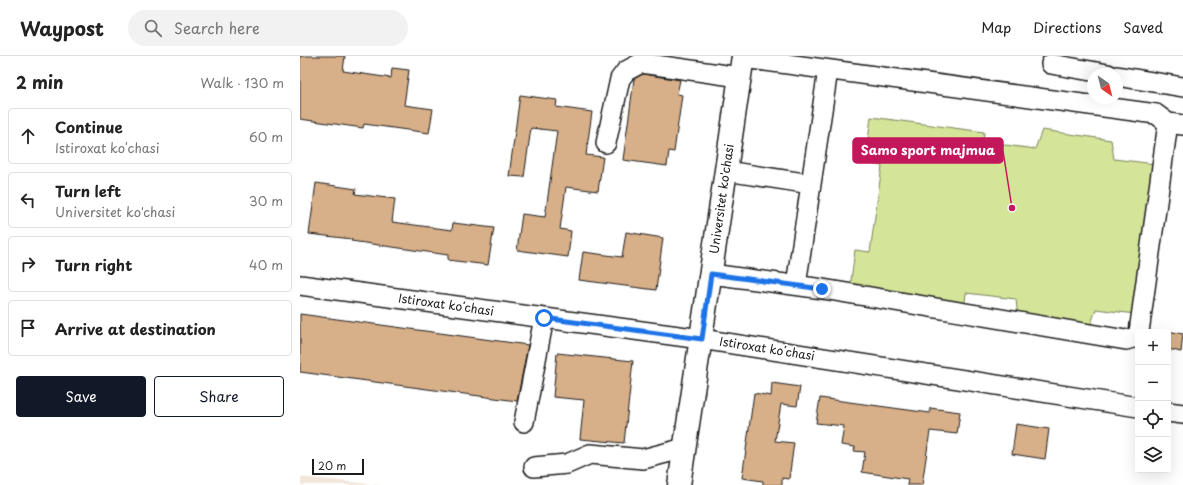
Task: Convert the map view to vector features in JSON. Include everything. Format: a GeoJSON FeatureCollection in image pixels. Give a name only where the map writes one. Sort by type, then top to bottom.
{"type":"FeatureCollection","features":[{"type":"Feature","properties":{"kind":"main road","name":"Universitet ko'chasi"},"geometry":{"type":"LineString","coordinates":[[679,485],[742,64]]}},
{"type":"Feature","properties":{"kind":"street"},"geometry":{"type":"LineString","coordinates":[[606,143],[620,79],[626,71],[641,63],[742,64],[828,70],[1156,114],[1176,124],[1140,329]]}},
{"type":"Feature","properties":{"kind":"street"},"geometry":{"type":"LineString","coordinates":[[1051,64],[1087,70]]}},
{"type":"Feature","properties":{"kind":"street"},"geometry":{"type":"LineString","coordinates":[[796,285],[828,70]]}},
{"type":"Feature","properties":{"kind":"street"},"geometry":{"type":"LineString","coordinates":[[1123,77],[1183,87]]}},
{"type":"Feature","properties":{"kind":"street"},"geometry":{"type":"LineString","coordinates":[[726,171],[811,184]]}},
{"type":"Feature","properties":{"kind":"street"},"geometry":{"type":"LineString","coordinates":[[711,274],[796,285],[1126,340],[1135,336]]}},
{"type":"Feature","properties":{"kind":"street","name":"Istiroxat koʻchasi"},"geometry":{"type":"LineString","coordinates":[[300,285],[702,339],[1135,407]]}},
{"type":"Feature","properties":{"kind":"street"},"geometry":{"type":"LineString","coordinates":[[524,422],[544,318]]}},
{"type":"Feature","properties":{"kind":"street"},"geometry":{"type":"LineString","coordinates":[[1171,412],[1183,414]]}},
{"type":"Feature","properties":{"kind":"street"},"geometry":{"type":"LineString","coordinates":[[534,467],[567,464],[590,454],[643,458],[685,448]]}},
{"type":"Feature","properties":{"kind":"shaded area"},"geometry":{"type":"Polygon","coordinates":[[[300,477],[382,485],[300,485],[300,477]]]}},
{"type":"Feature","properties":{"kind":"green space"},"geometry":{"type":"Polygon","coordinates":[[[871,117],[984,132],[983,142],[1035,149],[1042,130],[1111,140],[1114,159],[1155,164],[1135,314],[1096,309],[1089,330],[1018,319],[1016,299],[966,293],[964,310],[849,296],[855,250],[870,252],[882,166],[865,163],[871,117]]]}},
{"type":"Feature","properties":{"kind":"building"},"geometry":{"type":"Polygon","coordinates":[[[300,56],[345,56],[343,71],[391,78],[392,68],[409,70],[404,105],[433,109],[429,133],[364,124],[363,128],[300,119],[300,56]]]}},
{"type":"Feature","properties":{"kind":"building"},"geometry":{"type":"Polygon","coordinates":[[[643,74],[680,80],[677,94],[682,95],[674,152],[669,151],[667,166],[623,160],[634,79],[643,74]]]}},
{"type":"Feature","properties":{"kind":"building"},"geometry":{"type":"Polygon","coordinates":[[[520,95],[557,100],[556,107],[592,112],[586,155],[603,157],[598,191],[566,187],[560,229],[571,231],[568,257],[517,250],[522,214],[545,217],[557,131],[531,128],[524,177],[509,176],[520,95]]]}},
{"type":"Feature","properties":{"kind":"building"},"geometry":{"type":"Polygon","coordinates":[[[316,183],[356,189],[355,194],[395,199],[392,222],[452,230],[453,223],[494,228],[488,265],[448,260],[448,255],[351,241],[352,239],[309,234],[316,183]]]}},
{"type":"Feature","properties":{"kind":"building"},"geometry":{"type":"Polygon","coordinates":[[[626,232],[663,238],[656,290],[579,280],[583,252],[622,257],[626,232]]]}},
{"type":"Feature","properties":{"kind":"building"},"geometry":{"type":"Polygon","coordinates":[[[300,314],[528,345],[517,401],[300,372],[300,314]]]}},
{"type":"Feature","properties":{"kind":"building"},"geometry":{"type":"Polygon","coordinates":[[[1171,332],[1183,334],[1181,352],[1171,350],[1171,332]]]}},
{"type":"Feature","properties":{"kind":"building"},"geometry":{"type":"Polygon","coordinates":[[[557,353],[633,361],[624,443],[580,439],[584,400],[553,397],[557,353]]]}},
{"type":"Feature","properties":{"kind":"building"},"geometry":{"type":"Polygon","coordinates":[[[772,383],[800,387],[797,406],[781,404],[775,441],[794,443],[789,479],[782,478],[782,485],[763,485],[763,481],[742,478],[754,393],[771,396],[772,383]]]}},
{"type":"Feature","properties":{"kind":"building"},"geometry":{"type":"Polygon","coordinates":[[[820,398],[930,413],[930,408],[960,412],[957,434],[930,431],[922,485],[907,485],[908,479],[862,472],[865,452],[854,451],[855,447],[841,445],[844,426],[816,423],[820,398]]]}},
{"type":"Feature","properties":{"kind":"building"},"geometry":{"type":"Polygon","coordinates":[[[1016,424],[1049,429],[1045,459],[1012,454],[1016,424]]]}},
{"type":"Feature","properties":{"kind":"place","name":"Samo sport majmua"},"geometry":{"type":"Point","coordinates":[1012,208]}},
{"type":"Feature","properties":{"kind":"route"},"geometry":{"type":"LineString","coordinates":[[544,318],[702,339],[711,274],[822,289]]}}]}
